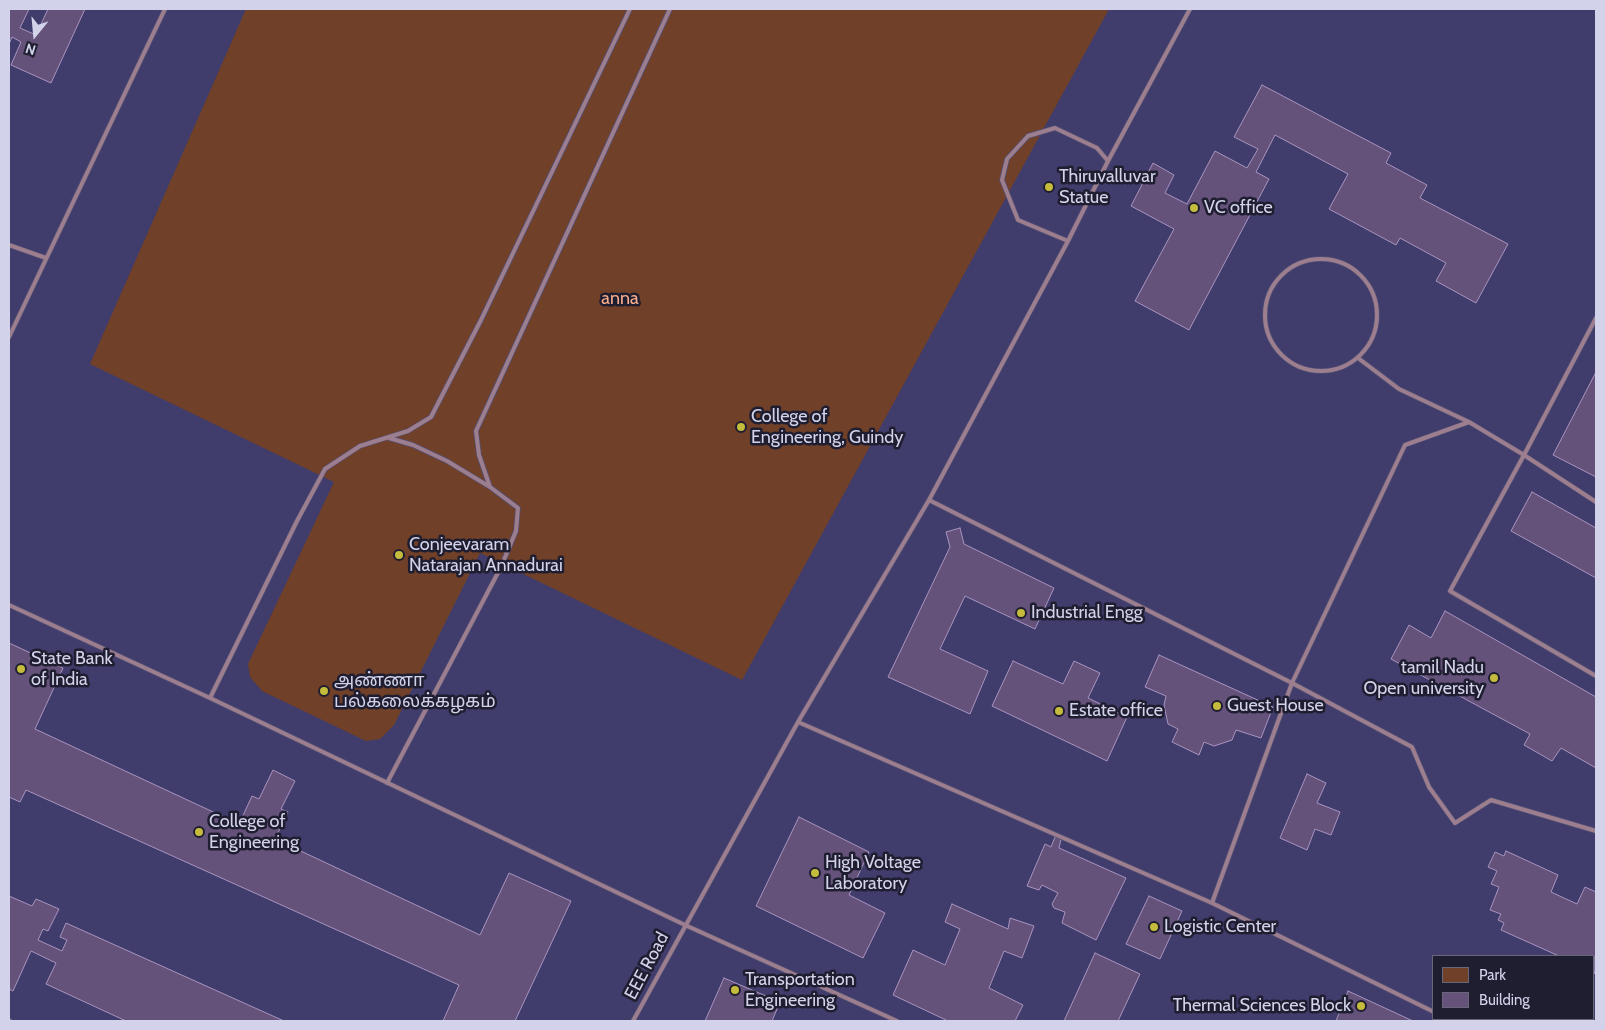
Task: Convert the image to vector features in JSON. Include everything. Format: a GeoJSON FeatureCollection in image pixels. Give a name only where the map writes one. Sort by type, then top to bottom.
{"type":"FeatureCollection","features":[{"type":"Feature","properties":{"kind":"lane"},"geometry":{"type":"LineString","coordinates":[[9,337],[165,9]]}},
{"type":"Feature","properties":{"kind":"lane"},"geometry":{"type":"LineString","coordinates":[[210,698],[297,521],[325,470],[360,446],[408,432],[431,417],[481,320],[630,9]]}},
{"type":"Feature","properties":{"kind":"lane"},"geometry":{"type":"LineString","coordinates":[[490,487],[479,455],[476,430],[670,9]]}},
{"type":"Feature","properties":{"kind":"lane"},"geometry":{"type":"LineString","coordinates":[[1108,161],[1097,148],[1056,128],[1028,136],[1007,159],[1002,180],[1018,220],[1068,241],[1108,161],[1190,9]]}},
{"type":"Feature","properties":{"kind":"lane","name":"EEE Road"},"geometry":{"type":"LineString","coordinates":[[633,1021],[798,722],[928,500],[1068,241]]}},
{"type":"Feature","properties":{"kind":"lane"},"geometry":{"type":"LineString","coordinates":[[9,245],[46,258]]}},
{"type":"Feature","properties":{"kind":"lane"},"geometry":{"type":"LineString","coordinates":[[1308,259],[1330,259],[1349,265],[1369,284],[1377,302],[1378,320],[1372,339],[1358,358],[1341,368],[1320,372],[1301,368],[1282,356],[1270,340],[1264,320],[1269,292],[1280,275],[1289,267],[1308,259]]}},
{"type":"Feature","properties":{"kind":"lane"},"geometry":{"type":"LineString","coordinates":[[1596,318],[1450,591],[1596,676]]}},
{"type":"Feature","properties":{"kind":"lane"},"geometry":{"type":"LineString","coordinates":[[1358,358],[1399,389],[1469,422],[1596,502]]}},
{"type":"Feature","properties":{"kind":"lane"},"geometry":{"type":"LineString","coordinates":[[1212,903],[1292,683],[1405,446],[1469,422]]}},
{"type":"Feature","properties":{"kind":"lane"},"geometry":{"type":"LineString","coordinates":[[387,783],[501,567],[516,531],[518,508],[490,487],[447,461],[421,449],[389,438]]}},
{"type":"Feature","properties":{"kind":"lane"},"geometry":{"type":"LineString","coordinates":[[928,500],[1292,683],[1412,747],[1429,787],[1455,823],[1491,800],[1596,831]]}},
{"type":"Feature","properties":{"kind":"lane"},"geometry":{"type":"LineString","coordinates":[[9,605],[210,698],[685,925],[897,1021]]}},
{"type":"Feature","properties":{"kind":"lane"},"geometry":{"type":"LineString","coordinates":[[798,722],[1212,903],[1432,1011]]}},
{"type":"Feature","properties":{"kind":"shaded area","name":"College of Engineering, Guindy"},"geometry":{"type":"Polygon","coordinates":[[[9,9],[1596,9],[1596,1021],[9,1021],[9,9]]]}},
{"type":"Feature","properties":{"kind":"green space","name":"anna"},"geometry":{"type":"Polygon","coordinates":[[[246,9],[1109,9],[742,680],[480,553],[394,725],[380,739],[366,741],[262,691],[250,677],[248,664],[334,482],[90,364],[246,9]]]}},
{"type":"Feature","properties":{"kind":"building"},"geometry":{"type":"Polygon","coordinates":[[[9,9],[29,9],[20,28],[36,35],[48,9],[85,9],[51,83],[11,65],[21,42],[12,37],[9,44],[9,9]]]}},
{"type":"Feature","properties":{"kind":"building","name":"VC office"},"geometry":{"type":"Polygon","coordinates":[[[1262,85],[1391,153],[1386,163],[1427,185],[1420,198],[1508,244],[1476,303],[1436,281],[1446,263],[1400,238],[1396,245],[1329,209],[1348,174],[1275,135],[1256,172],[1269,179],[1189,330],[1135,301],[1174,229],[1131,206],[1153,163],[1174,175],[1165,193],[1187,204],[1215,151],[1247,168],[1258,149],[1234,137],[1262,85]]]}},
{"type":"Feature","properties":{"kind":"building"},"geometry":{"type":"Polygon","coordinates":[[[1596,372],[1596,477],[1553,455],[1596,372]]]}},
{"type":"Feature","properties":{"kind":"building"},"geometry":{"type":"Polygon","coordinates":[[[1532,492],[1596,528],[1596,578],[1511,531],[1532,492]]]}},
{"type":"Feature","properties":{"kind":"building","name":"Industrial Engg"},"geometry":{"type":"Polygon","coordinates":[[[960,528],[964,544],[1054,588],[1035,629],[965,596],[940,649],[988,671],[970,714],[888,677],[950,547],[946,532],[960,528]]]}},
{"type":"Feature","properties":{"kind":"building","name":"tamil Nadu Open university"},"geometry":{"type":"Polygon","coordinates":[[[1445,611],[1596,697],[1596,768],[1561,748],[1552,761],[1524,745],[1530,734],[1391,659],[1409,625],[1431,638],[1445,611]]]}},
{"type":"Feature","properties":{"kind":"building","name":"College of Engineering"},"geometry":{"type":"Polygon","coordinates":[[[9,643],[63,668],[35,729],[239,824],[252,796],[259,799],[273,770],[295,781],[281,809],[288,812],[275,839],[480,935],[509,873],[571,901],[515,1021],[443,1021],[459,985],[26,790],[20,802],[9,797],[9,643]]]}},
{"type":"Feature","properties":{"kind":"building","name":"Guest House"},"geometry":{"type":"Polygon","coordinates":[[[1159,655],[1273,707],[1261,738],[1236,730],[1232,740],[1214,746],[1204,742],[1199,755],[1172,742],[1178,729],[1168,724],[1164,705],[1166,696],[1145,687],[1159,655]]]}},
{"type":"Feature","properties":{"kind":"building","name":"Estate office"},"geometry":{"type":"Polygon","coordinates":[[[1013,661],[1063,684],[1074,661],[1100,673],[1088,698],[1127,717],[1107,761],[992,706],[1013,661]]]}},
{"type":"Feature","properties":{"kind":"building"},"geometry":{"type":"Polygon","coordinates":[[[1307,774],[1326,783],[1317,803],[1340,812],[1331,835],[1315,829],[1307,850],[1280,838],[1307,774]]]}},
{"type":"Feature","properties":{"kind":"building","name":"High Voltage Laboratory"},"geometry":{"type":"Polygon","coordinates":[[[799,817],[869,852],[849,895],[885,913],[863,958],[756,906],[799,817]]]}},
{"type":"Feature","properties":{"kind":"building"},"geometry":{"type":"Polygon","coordinates":[[[1055,837],[1061,839],[1059,848],[1126,878],[1096,940],[1062,923],[1065,912],[1054,908],[1052,904],[1058,893],[1042,885],[1039,890],[1027,886],[1045,844],[1051,847],[1055,837]]]}},
{"type":"Feature","properties":{"kind":"building"},"geometry":{"type":"Polygon","coordinates":[[[1506,851],[1558,875],[1551,892],[1577,904],[1585,887],[1596,892],[1595,972],[1595,955],[1557,955],[1501,930],[1504,923],[1498,920],[1501,914],[1490,910],[1499,887],[1491,884],[1497,871],[1488,867],[1495,852],[1504,856],[1506,851]]]}},
{"type":"Feature","properties":{"kind":"building"},"geometry":{"type":"Polygon","coordinates":[[[9,896],[32,906],[36,899],[59,909],[48,931],[43,929],[38,940],[62,951],[67,940],[60,937],[66,923],[284,1021],[126,1021],[46,984],[56,963],[31,951],[13,991],[9,989],[9,896]]]}},
{"type":"Feature","properties":{"kind":"building","name":"Logistic Center"},"geometry":{"type":"Polygon","coordinates":[[[1149,896],[1182,911],[1160,959],[1126,944],[1149,896]]]}},
{"type":"Feature","properties":{"kind":"building"},"geometry":{"type":"Polygon","coordinates":[[[952,904],[1008,929],[1010,918],[1034,926],[1022,958],[1004,951],[989,988],[1023,1005],[1015,1021],[948,1021],[893,995],[913,950],[945,965],[960,929],[945,922],[952,904]]]}},
{"type":"Feature","properties":{"kind":"building"},"geometry":{"type":"Polygon","coordinates":[[[1095,953],[1140,974],[1118,1021],[1064,1021],[1095,953]]]}},
{"type":"Feature","properties":{"kind":"building","name":"Transportation Engineering"},"geometry":{"type":"Polygon","coordinates":[[[724,978],[780,1002],[772,1021],[705,1021],[724,978]]]}},
{"type":"Feature","properties":{"kind":"building","name":"Thermal Sciences Block"},"geometry":{"type":"Polygon","coordinates":[[[1348,991],[1413,1021],[1336,1021],[1348,991]]]}},
{"type":"Feature","properties":{"kind":"place","name":"Thiruvalluvar Statue"},"geometry":{"type":"Point","coordinates":[1049,187]}},
{"type":"Feature","properties":{"kind":"place","name":"VC office"},"geometry":{"type":"Point","coordinates":[1194,208]}},
{"type":"Feature","properties":{"kind":"place","name":"College of Engineering, Guindy"},"geometry":{"type":"Point","coordinates":[741,427]}},
{"type":"Feature","properties":{"kind":"place","name":"Conjeevaram Natarajan Annadurai"},"geometry":{"type":"Point","coordinates":[399,555]}},
{"type":"Feature","properties":{"kind":"place","name":"Industrial Engg"},"geometry":{"type":"Point","coordinates":[1021,613]}},
{"type":"Feature","properties":{"kind":"place","name":"State Bank of India"},"geometry":{"type":"Point","coordinates":[21,669]}},
{"type":"Feature","properties":{"kind":"place","name":"tamil Nadu Open university"},"geometry":{"type":"Point","coordinates":[1494,678]}},
{"type":"Feature","properties":{"kind":"place","name":"அண்ணா பல்கலைக்கழகம்"},"geometry":{"type":"Point","coordinates":[324,691]}},
{"type":"Feature","properties":{"kind":"place","name":"Guest House"},"geometry":{"type":"Point","coordinates":[1217,706]}},
{"type":"Feature","properties":{"kind":"place","name":"Estate office"},"geometry":{"type":"Point","coordinates":[1059,711]}},
{"type":"Feature","properties":{"kind":"place","name":"College of Engineering"},"geometry":{"type":"Point","coordinates":[199,832]}},
{"type":"Feature","properties":{"kind":"place","name":"High Voltage Laboratory"},"geometry":{"type":"Point","coordinates":[815,873]}},
{"type":"Feature","properties":{"kind":"place","name":"Logistic Center"},"geometry":{"type":"Point","coordinates":[1154,927]}},
{"type":"Feature","properties":{"kind":"place","name":"Transportation Engineering"},"geometry":{"type":"Point","coordinates":[735,990]}},
{"type":"Feature","properties":{"kind":"place","name":"Thermal Sciences Block"},"geometry":{"type":"Point","coordinates":[1361,1006]}}]}
